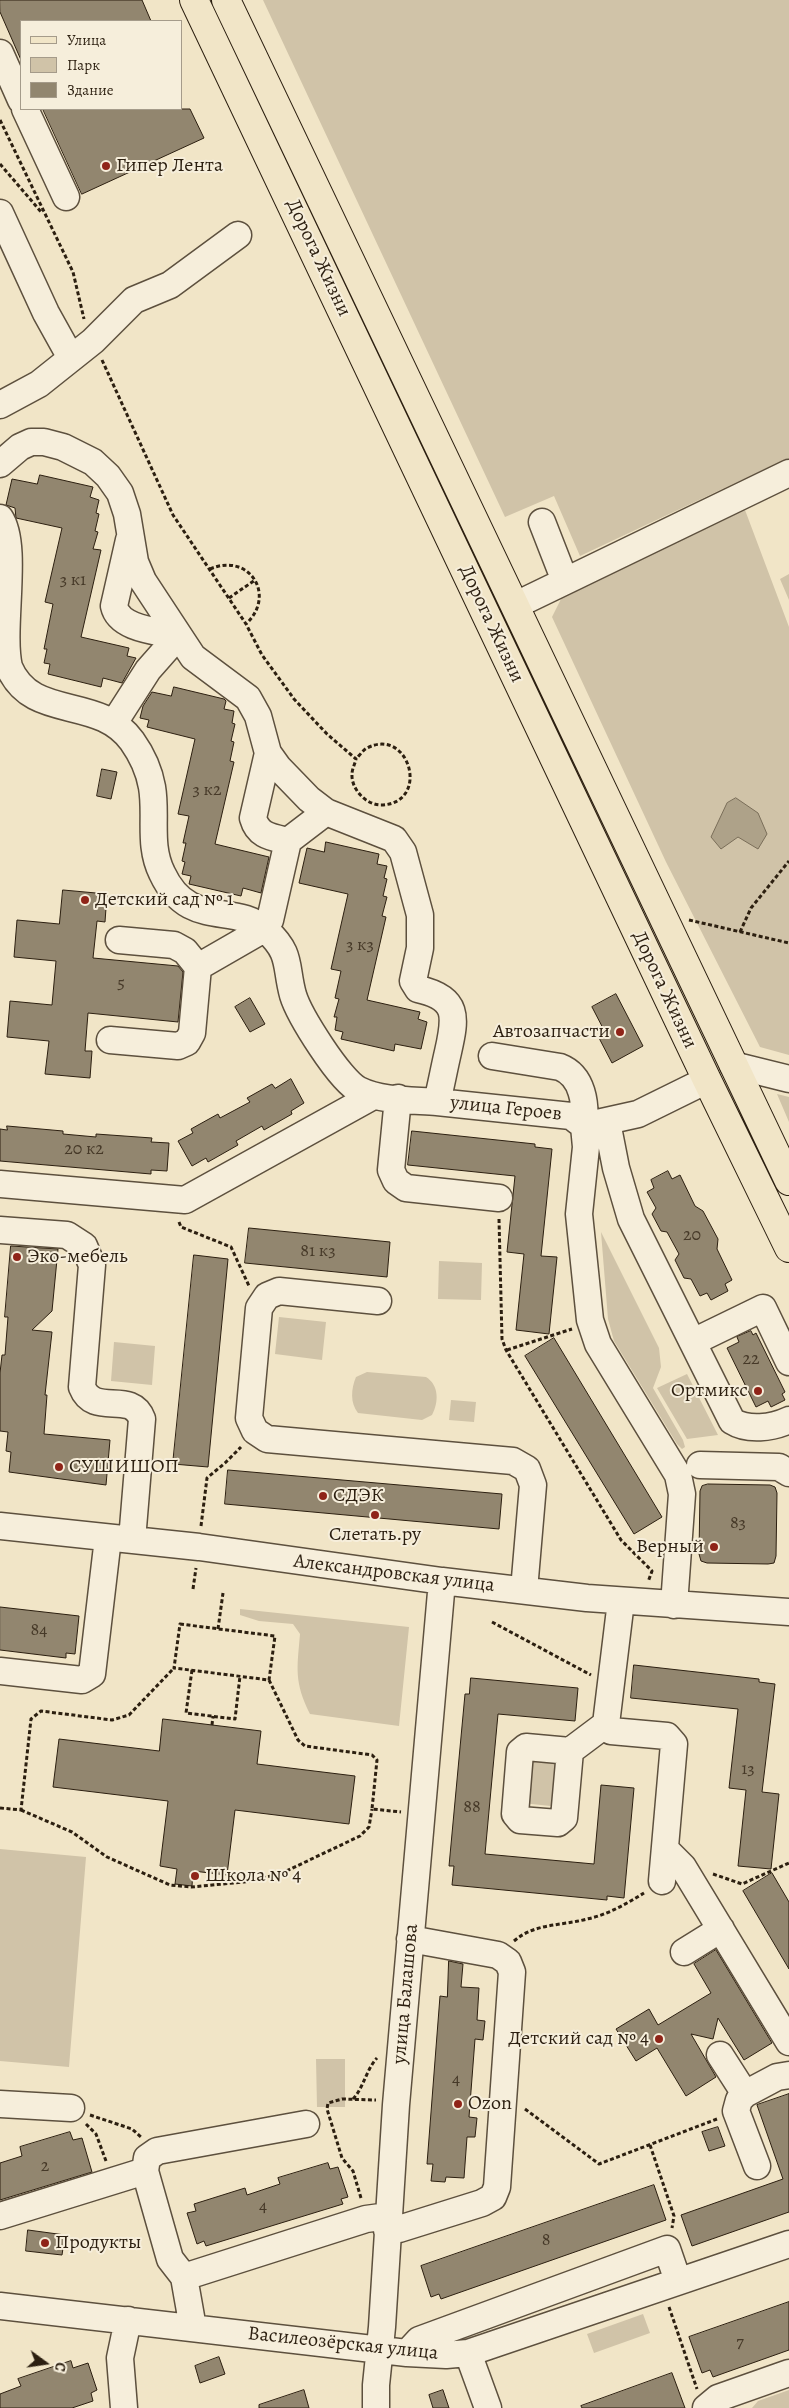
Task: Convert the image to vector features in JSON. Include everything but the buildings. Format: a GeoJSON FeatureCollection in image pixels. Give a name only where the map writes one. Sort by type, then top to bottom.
{"type":"FeatureCollection","features":[{"type":"Feature","properties":{"kind":"main road","name":"Дорога Жизни"},"geometry":{"type":"LineString","coordinates":[[194,0],[707,1080],[789,1248]]}},
{"type":"Feature","properties":{"kind":"main road","name":"Дорога Жизни"},"geometry":{"type":"LineString","coordinates":[[226,0],[427,424],[516,605],[789,1182]]}},
{"type":"Feature","properties":{"kind":"street"},"geometry":{"type":"LineString","coordinates":[[0,53],[20,98]]}},
{"type":"Feature","properties":{"kind":"street"},"geometry":{"type":"LineString","coordinates":[[25,110],[66,197]]}},
{"type":"Feature","properties":{"kind":"street"},"geometry":{"type":"LineString","coordinates":[[0,213],[46,313],[71,358]]}},
{"type":"Feature","properties":{"kind":"street"},"geometry":{"type":"LineString","coordinates":[[0,405],[39,384],[93,341],[134,300],[170,285],[238,235]]}},
{"type":"Feature","properties":{"kind":"street","name":"улица Героев"},"geometry":{"type":"LineString","coordinates":[[0,464],[20,446],[32,442],[64,447],[93,462],[108,476],[120,493],[127,514],[129,539],[134,562],[144,580],[193,657],[248,698],[258,716],[268,753],[278,767],[309,799],[326,812],[394,839],[403,852],[420,916],[420,948],[413,981],[418,988],[434,992],[445,1000],[453,1011],[455,1025],[437,1102],[571,1116],[595,1124],[586,1147],[580,1214],[590,1320],[598,1344],[678,1475],[682,1494],[674,1605]]}},
{"type":"Feature","properties":{"kind":"street"},"geometry":{"type":"LineString","coordinates":[[516,605],[789,474]]}},
{"type":"Feature","properties":{"kind":"street"},"geometry":{"type":"LineString","coordinates":[[0,518],[6,535],[3,553],[4,646],[9,666],[18,682],[28,694],[39,700],[92,712],[114,723],[130,739],[143,758],[152,788],[154,851],[162,873],[172,890],[183,902],[196,909],[246,920],[264,929],[278,942],[288,960],[293,996],[308,1026],[344,1078],[357,1089],[386,1097],[437,1102]]}},
{"type":"Feature","properties":{"kind":"street"},"geometry":{"type":"LineString","coordinates":[[542,522],[565,581]]}},
{"type":"Feature","properties":{"kind":"street"},"geometry":{"type":"LineString","coordinates":[[114,723],[148,670],[178,636],[124,622],[116,616],[114,606],[129,539]]}},
{"type":"Feature","properties":{"kind":"street"},"geometry":{"type":"LineString","coordinates":[[268,753],[253,818],[255,828],[263,835],[288,841]]}},
{"type":"Feature","properties":{"kind":"street"},"geometry":{"type":"LineString","coordinates":[[198,967],[264,929],[270,920],[288,841],[326,812]]}},
{"type":"Feature","properties":{"kind":"street"},"geometry":{"type":"LineString","coordinates":[[110,1040],[178,1046],[187,1042],[192,1033],[198,967],[185,951],[174,945],[119,940]]}},
{"type":"Feature","properties":{"kind":"street"},"geometry":{"type":"LineString","coordinates":[[492,1056],[560,1067],[570,1071],[578,1080],[585,1108],[595,1124],[616,1168],[631,1219],[732,1421],[740,1426],[782,1424],[784,1470],[700,1465]]}},
{"type":"Feature","properties":{"kind":"street"},"geometry":{"type":"LineString","coordinates":[[732,1065],[789,1079]]}},
{"type":"Feature","properties":{"kind":"street"},"geometry":{"type":"LineString","coordinates":[[595,1124],[638,1114],[707,1080]]}},
{"type":"Feature","properties":{"kind":"street"},"geometry":{"type":"LineString","coordinates":[[386,1097],[391,1170],[396,1181],[406,1188],[499,1198]]}},
{"type":"Feature","properties":{"kind":"street"},"geometry":{"type":"LineString","coordinates":[[0,1184],[186,1200],[386,1097]]}},
{"type":"Feature","properties":{"kind":"street"},"geometry":{"type":"LineString","coordinates":[[0,1230],[67,1235],[84,1246],[92,1265],[82,1386],[85,1396],[94,1402],[130,1405],[139,1410],[142,1418],[120,1539],[92,1674],[82,1680],[0,1670]]}},
{"type":"Feature","properties":{"kind":"street"},"geometry":{"type":"LineString","coordinates":[[378,1301],[279,1291],[266,1296],[259,1308],[249,1418],[255,1432],[267,1439],[513,1461],[527,1470],[533,1484],[524,1590]]}},
{"type":"Feature","properties":{"kind":"street"},"geometry":{"type":"LineString","coordinates":[[693,1342],[763,1308],[789,1362]]}},
{"type":"Feature","properties":{"kind":"street","name":"Александровская улица"},"geometry":{"type":"LineString","coordinates":[[0,1526],[120,1539],[442,1581],[621,1601],[789,1612]]}},
{"type":"Feature","properties":{"kind":"street","name":"улица Балашова"},"geometry":{"type":"LineString","coordinates":[[376,2408],[381,2222],[410,1939],[442,1581]]}},
{"type":"Feature","properties":{"kind":"street"},"geometry":{"type":"LineString","coordinates":[[621,1601],[606,1724],[611,1731],[667,1736],[674,1744],[662,1881]]}},
{"type":"Feature","properties":{"kind":"street"},"geometry":{"type":"LineString","coordinates":[[570,1751],[606,1724]]}},
{"type":"Feature","properties":{"kind":"street"},"geometry":{"type":"LineString","coordinates":[[665,1849],[683,1867],[789,2042]]}},
{"type":"Feature","properties":{"kind":"street"},"geometry":{"type":"LineString","coordinates":[[684,1952],[721,1929]]}},
{"type":"Feature","properties":{"kind":"street"},"geometry":{"type":"LineString","coordinates":[[184,2277],[381,2222],[399,2229],[482,2204],[493,2197],[498,2187],[512,1972],[508,1962],[498,1955],[410,1939]]}},
{"type":"Feature","properties":{"kind":"street"},"geometry":{"type":"LineString","coordinates":[[720,2055],[740,2103],[757,2166]]}},
{"type":"Feature","properties":{"kind":"street"},"geometry":{"type":"LineString","coordinates":[[740,2103],[777,2076],[789,2075]]}},
{"type":"Feature","properties":{"kind":"street"},"geometry":{"type":"LineString","coordinates":[[0,2104],[70,2108]]}},
{"type":"Feature","properties":{"kind":"street"},"geometry":{"type":"LineString","coordinates":[[0,2216],[113,2181],[151,2161],[306,2124]]}},
{"type":"Feature","properties":{"kind":"street"},"geometry":{"type":"LineString","coordinates":[[151,2161],[170,2259],[184,2277],[193,2328]]}},
{"type":"Feature","properties":{"kind":"street","name":"Василеозёрская улица"},"geometry":{"type":"LineString","coordinates":[[0,2306],[379,2350],[446,2355],[468,2353],[672,2290],[789,2244]]}},
{"type":"Feature","properties":{"kind":"street"},"geometry":{"type":"LineString","coordinates":[[407,2353],[419,2340],[667,2249],[672,2290]]}},
{"type":"Feature","properties":{"kind":"street"},"geometry":{"type":"LineString","coordinates":[[124,2408],[120,2358],[128,2320]]}},
{"type":"Feature","properties":{"kind":"street"},"geometry":{"type":"LineString","coordinates":[[468,2353],[488,2408]]}},
{"type":"Feature","properties":{"kind":"street"},"geometry":{"type":"LineString","coordinates":[[702,2399],[718,2398],[789,2373]]}},
{"type":"Feature","properties":{"kind":"path"},"geometry":{"type":"LineString","coordinates":[[0,120],[73,272],[86,327]]}},
{"type":"Feature","properties":{"kind":"path"},"geometry":{"type":"LineString","coordinates":[[0,164],[46,218]]}},
{"type":"Feature","properties":{"kind":"path"},"geometry":{"type":"LineString","coordinates":[[100,353],[159,489],[173,515],[246,624],[262,655],[294,699],[327,734],[356,759]]}},
{"type":"Feature","properties":{"kind":"path"},"geometry":{"type":"LineString","coordinates":[[210,569],[226,564],[235,565],[250,574],[255,580],[260,596],[259,604],[252,618],[246,624]]}},
{"type":"Feature","properties":{"kind":"path"},"geometry":{"type":"LineString","coordinates":[[229,598],[255,580]]}},
{"type":"Feature","properties":{"kind":"path"},"geometry":{"type":"LineString","coordinates":[[385,745],[400,751],[410,766],[411,783],[403,796],[392,803],[379,805],[367,801],[355,789],[352,775],[356,759],[367,748],[385,745]]}},
{"type":"Feature","properties":{"kind":"path"},"geometry":{"type":"LineString","coordinates":[[740,932],[751,908],[789,861]]}},
{"type":"Feature","properties":{"kind":"path"},"geometry":{"type":"LineString","coordinates":[[684,919],[789,942]]}},
{"type":"Feature","properties":{"kind":"path"},"geometry":{"type":"LineString","coordinates":[[168,1198],[181,1226],[231,1247],[259,1308]]}},
{"type":"Feature","properties":{"kind":"path"},"geometry":{"type":"LineString","coordinates":[[499,1198],[502,1339],[506,1350],[621,1540],[652,1571]]}},
{"type":"Feature","properties":{"kind":"path"},"geometry":{"type":"LineString","coordinates":[[506,1350],[575,1328]]}},
{"type":"Feature","properties":{"kind":"path"},"geometry":{"type":"LineString","coordinates":[[200,1534],[207,1478],[226,1464],[255,1432]]}},
{"type":"Feature","properties":{"kind":"path"},"geometry":{"type":"LineString","coordinates":[[193,1589],[197,1560]]}},
{"type":"Feature","properties":{"kind":"path"},"geometry":{"type":"LineString","coordinates":[[218,1628],[223,1593]]}},
{"type":"Feature","properties":{"kind":"path"},"geometry":{"type":"LineString","coordinates":[[492,1622],[611,1685]]}},
{"type":"Feature","properties":{"kind":"path"},"geometry":{"type":"LineString","coordinates":[[0,1808],[21,1810],[72,1832],[107,1857],[170,1885],[191,1887],[244,1882],[280,1874],[360,1836],[369,1827],[377,1760],[372,1755],[305,1746],[298,1740],[269,1680],[275,1636],[180,1624],[174,1668],[130,1715],[112,1720],[41,1711],[31,1719],[21,1810]]}},
{"type":"Feature","properties":{"kind":"path"},"geometry":{"type":"LineString","coordinates":[[174,1668],[269,1680]]}},
{"type":"Feature","properties":{"kind":"path"},"geometry":{"type":"LineString","coordinates":[[192,1670],[186,1713],[235,1719],[240,1676]]}},
{"type":"Feature","properties":{"kind":"path"},"geometry":{"type":"LineString","coordinates":[[212,1725],[213,1716]]}},
{"type":"Feature","properties":{"kind":"path"},"geometry":{"type":"LineString","coordinates":[[372,1809],[409,1813]]}},
{"type":"Feature","properties":{"kind":"path"},"geometry":{"type":"LineString","coordinates":[[707,1872],[742,1884],[789,1863]]}},
{"type":"Feature","properties":{"kind":"path"},"geometry":{"type":"LineString","coordinates":[[498,1955],[522,1934],[534,1928],[588,1919],[624,1905],[662,1881]]}},
{"type":"Feature","properties":{"kind":"path"},"geometry":{"type":"LineString","coordinates":[[353,2100],[360,2091],[370,2066],[378,2056],[384,2056]]}},
{"type":"Feature","properties":{"kind":"path"},"geometry":{"type":"LineString","coordinates":[[504,2094],[599,2164],[650,2145],[740,2103]]}},
{"type":"Feature","properties":{"kind":"path"},"geometry":{"type":"LineString","coordinates":[[381,2100],[330,2101],[327,2109],[342,2158],[353,2171],[381,2222]]}},
{"type":"Feature","properties":{"kind":"path"},"geometry":{"type":"LineString","coordinates":[[70,2108],[132,2129],[151,2161]]}},
{"type":"Feature","properties":{"kind":"path"},"geometry":{"type":"LineString","coordinates":[[70,2108],[96,2134],[113,2181]]}},
{"type":"Feature","properties":{"kind":"path"},"geometry":{"type":"LineString","coordinates":[[650,2145],[674,2216],[667,2249]]}},
{"type":"Feature","properties":{"kind":"path"},"geometry":{"type":"LineString","coordinates":[[672,2290],[702,2399]]}},
{"type":"Feature","properties":{"kind":"green space"},"geometry":{"type":"Polygon","coordinates":[[[263,0],[789,0],[789,462],[786,459],[580,556],[554,496],[505,517],[263,0]]]}},
{"type":"Feature","properties":{"kind":"green space"},"geometry":{"type":"Polygon","coordinates":[[[745,510],[789,627],[789,1055],[760,1047],[666,862],[552,617],[562,597],[745,510]]]}},
{"type":"Feature","properties":{"kind":"green space"},"geometry":{"type":"Polygon","coordinates":[[[789,574],[789,600],[780,579],[789,574]]]}},
{"type":"Feature","properties":{"kind":"green space"},"geometry":{"type":"Polygon","coordinates":[[[777,1094],[789,1097],[789,1122],[777,1094]]]}},
{"type":"Feature","properties":{"kind":"green space"},"geometry":{"type":"Polygon","coordinates":[[[601,1232],[659,1348],[661,1367],[653,1388],[683,1440],[685,1447],[682,1449],[677,1444],[614,1341],[608,1319],[601,1232]]]}},
{"type":"Feature","properties":{"kind":"green space"},"geometry":{"type":"Polygon","coordinates":[[[439,1261],[482,1263],[481,1300],[438,1299],[439,1261]]]}},
{"type":"Feature","properties":{"kind":"green space"},"geometry":{"type":"Polygon","coordinates":[[[279,1317],[326,1322],[322,1360],[275,1354],[279,1317]]]}},
{"type":"Feature","properties":{"kind":"green space"},"geometry":{"type":"Polygon","coordinates":[[[114,1342],[155,1346],[152,1385],[111,1381],[114,1342]]]}},
{"type":"Feature","properties":{"kind":"green space"},"geometry":{"type":"Polygon","coordinates":[[[367,1372],[426,1377],[433,1384],[437,1399],[432,1415],[422,1420],[358,1413],[352,1396],[353,1386],[356,1377],[367,1372]]]}},
{"type":"Feature","properties":{"kind":"green space"},"geometry":{"type":"Polygon","coordinates":[[[687,1374],[718,1435],[687,1439],[657,1388],[687,1374]]]}},
{"type":"Feature","properties":{"kind":"green space"},"geometry":{"type":"Polygon","coordinates":[[[451,1400],[476,1402],[474,1422],[449,1420],[451,1400]]]}},
{"type":"Feature","properties":{"kind":"green space"},"geometry":{"type":"Polygon","coordinates":[[[240,1609],[409,1627],[399,1726],[310,1714],[299,1684],[298,1657],[300,1634],[293,1624],[259,1621],[240,1615],[240,1609]]]}},
{"type":"Feature","properties":{"kind":"green space"},"geometry":{"type":"Polygon","coordinates":[[[527,1753],[565,1756],[560,1807],[522,1803],[527,1753]]]}},
{"type":"Feature","properties":{"kind":"green space"},"geometry":{"type":"Polygon","coordinates":[[[0,1849],[86,1857],[69,2067],[0,2061],[0,1849]]]}},
{"type":"Feature","properties":{"kind":"green space"},"geometry":{"type":"Polygon","coordinates":[[[316,2059],[345,2059],[345,2107],[317,2107],[316,2059]]]}},
{"type":"Feature","properties":{"kind":"green space"},"geometry":{"type":"Polygon","coordinates":[[[643,2314],[650,2333],[594,2353],[587,2334],[643,2314]]]}},
{"type":"Feature","properties":{"kind":"green space"},"geometry":{"type":"Polygon","coordinates":[[[789,2390],[789,2408],[752,2408],[758,2401],[789,2390]]]}},
{"type":"Feature","properties":{"kind":"shaded area"},"geometry":{"type":"Polygon","coordinates":[[[736,798],[758,813],[767,834],[758,849],[738,837],[721,849],[711,837],[727,803],[736,798]]]}},
{"type":"Feature","properties":{"kind":"place","name":"Гипер Лента"},"geometry":{"type":"Point","coordinates":[106,166]}},
{"type":"Feature","properties":{"kind":"place","name":"Детский сад № 1"},"geometry":{"type":"Point","coordinates":[85,900]}},
{"type":"Feature","properties":{"kind":"place","name":"Автозапчасти"},"geometry":{"type":"Point","coordinates":[620,1032]}},
{"type":"Feature","properties":{"kind":"place","name":"Эко-мебель"},"geometry":{"type":"Point","coordinates":[17,1257]}},
{"type":"Feature","properties":{"kind":"place","name":"Ортмикс"},"geometry":{"type":"Point","coordinates":[758,1391]}},
{"type":"Feature","properties":{"kind":"place","name":"СУШИШОП"},"geometry":{"type":"Point","coordinates":[59,1467]}},
{"type":"Feature","properties":{"kind":"place","name":"СДЭК"},"geometry":{"type":"Point","coordinates":[323,1496]}},
{"type":"Feature","properties":{"kind":"place","name":"Слетать.ру"},"geometry":{"type":"Point","coordinates":[375,1515]}},
{"type":"Feature","properties":{"kind":"place","name":"Верный"},"geometry":{"type":"Point","coordinates":[714,1547]}},
{"type":"Feature","properties":{"kind":"place","name":"Школа № 4"},"geometry":{"type":"Point","coordinates":[195,1876]}},
{"type":"Feature","properties":{"kind":"place","name":"Детский сад № 4"},"geometry":{"type":"Point","coordinates":[659,2039]}},
{"type":"Feature","properties":{"kind":"place","name":"Ozon"},"geometry":{"type":"Point","coordinates":[458,2104]}},
{"type":"Feature","properties":{"kind":"place","name":"Продукты"},"geometry":{"type":"Point","coordinates":[45,2243]}}]}
